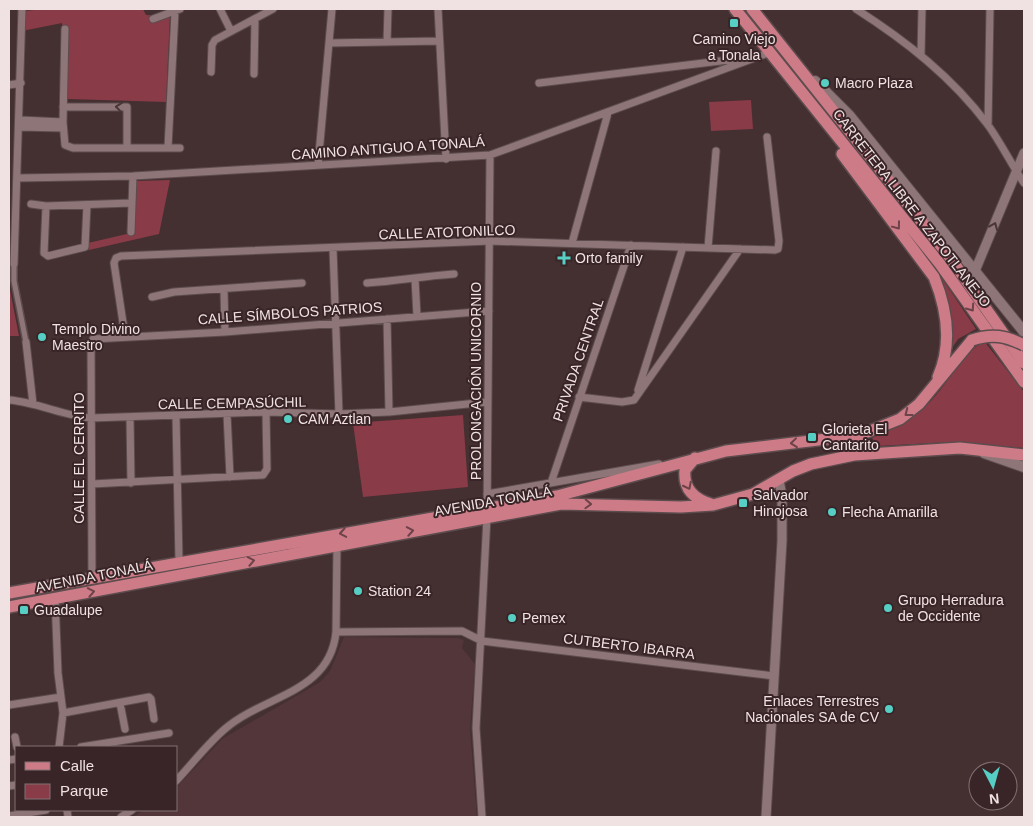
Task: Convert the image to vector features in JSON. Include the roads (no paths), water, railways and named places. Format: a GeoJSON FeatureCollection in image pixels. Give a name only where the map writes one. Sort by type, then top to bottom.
{"type":"FeatureCollection","features":[{"type":"Feature","properties":{"kind":"main road","name":"CARRETERA LIBRE A ZAPOTLANEJO"},"geometry":{"type":"LineString","coordinates":[[734,9],[774,55],[940,264],[1024,382]]}},
{"type":"Feature","properties":{"kind":"main road","name":"CARRETERA LIBRE A ZAPOTLANEJO"},"geometry":{"type":"LineString","coordinates":[[752,9],[949,256],[1024,363]]}},
{"type":"Feature","properties":{"kind":"main road"},"geometry":{"type":"LineString","coordinates":[[774,55],[785,78],[934,277],[943,299],[947,322],[944,358],[933,388]]}},
{"type":"Feature","properties":{"kind":"main road","name":"CARRETERA LIBRE A ZAPOTLANEJO"},"geometry":{"type":"LineString","coordinates":[[796,62],[849,115],[1024,332]]}},
{"type":"Feature","properties":{"kind":"main road","name":"AVENIDA TONALÁ"},"geometry":{"type":"LineString","coordinates":[[9,607],[337,545],[487,513],[726,451],[860,435],[900,419],[919,404],[972,340],[986,335],[999,335],[1024,345]]}},
{"type":"Feature","properties":{"kind":"main road","name":"AVENIDA TONALÁ"},"geometry":{"type":"LineString","coordinates":[[9,593],[179,561],[487,513],[574,504],[681,508],[713,505],[753,494],[793,471],[811,464],[854,455],[960,448],[978,452],[1024,455]]}},
{"type":"Feature","properties":{"kind":"main road"},"geometry":{"type":"LineString","coordinates":[[978,452],[1024,467]]}},
{"type":"Feature","properties":{"kind":"main road"},"geometry":{"type":"LineString","coordinates":[[690,460],[685,470],[686,485],[694,496],[713,505]]}},
{"type":"Feature","properties":{"kind":"street"},"geometry":{"type":"LineString","coordinates":[[22,9],[14,281],[26,342],[33,404]]}},
{"type":"Feature","properties":{"kind":"street"},"geometry":{"type":"LineString","coordinates":[[220,9],[233,30]]}},
{"type":"Feature","properties":{"kind":"street"},"geometry":{"type":"LineString","coordinates":[[225,9],[233,30]]}},
{"type":"Feature","properties":{"kind":"street"},"geometry":{"type":"LineString","coordinates":[[211,72],[213,42],[274,9]]}},
{"type":"Feature","properties":{"kind":"street"},"geometry":{"type":"LineString","coordinates":[[318,165],[332,9]]}},
{"type":"Feature","properties":{"kind":"street"},"geometry":{"type":"LineString","coordinates":[[387,42],[388,9]]}},
{"type":"Feature","properties":{"kind":"street"},"geometry":{"type":"LineString","coordinates":[[438,9],[446,159]]}},
{"type":"Feature","properties":{"kind":"street"},"geometry":{"type":"LineString","coordinates":[[856,9],[921,54],[967,100],[988,126],[1024,183]]}},
{"type":"Feature","properties":{"kind":"street"},"geometry":{"type":"LineString","coordinates":[[921,54],[922,9]]}},
{"type":"Feature","properties":{"kind":"street"},"geometry":{"type":"LineString","coordinates":[[988,126],[990,9]]}},
{"type":"Feature","properties":{"kind":"street"},"geometry":{"type":"LineString","coordinates":[[152,19],[178,10],[168,148]]}},
{"type":"Feature","properties":{"kind":"street"},"geometry":{"type":"LineString","coordinates":[[254,74],[255,19]]}},
{"type":"Feature","properties":{"kind":"street"},"geometry":{"type":"LineString","coordinates":[[65,29],[63,141],[68,147],[180,148]]}},
{"type":"Feature","properties":{"kind":"street"},"geometry":{"type":"LineString","coordinates":[[329,44],[439,41]]}},
{"type":"Feature","properties":{"kind":"street","name":"CAMINO ANTIGUO A TONALÁ"},"geometry":{"type":"LineString","coordinates":[[18,178],[133,176],[490,155],[757,57],[774,55]]}},
{"type":"Feature","properties":{"kind":"street"},"geometry":{"type":"LineString","coordinates":[[539,82],[757,57]]}},
{"type":"Feature","properties":{"kind":"street"},"geometry":{"type":"LineString","coordinates":[[9,85],[20,83]]}},
{"type":"Feature","properties":{"kind":"street"},"geometry":{"type":"LineString","coordinates":[[63,107],[127,107],[127,148]]}},
{"type":"Feature","properties":{"kind":"street"},"geometry":{"type":"LineString","coordinates":[[572,243],[608,113]]}},
{"type":"Feature","properties":{"kind":"street"},"geometry":{"type":"LineString","coordinates":[[19,124],[63,125]]}},
{"type":"Feature","properties":{"kind":"street","name":"CALLE ATOTONILCO"},"geometry":{"type":"LineString","coordinates":[[125,336],[114,263],[116,258],[490,241],[778,249],[778,232],[767,137]]}},
{"type":"Feature","properties":{"kind":"street"},"geometry":{"type":"LineString","coordinates":[[708,248],[716,151]]}},
{"type":"Feature","properties":{"kind":"street"},"geometry":{"type":"LineString","coordinates":[[975,271],[1024,153]]}},
{"type":"Feature","properties":{"kind":"street","name":"PROLONGACIÓN UNICORNIO"},"geometry":{"type":"LineString","coordinates":[[482,817],[476,728],[482,641],[488,494],[487,402],[490,155]]}},
{"type":"Feature","properties":{"kind":"street"},"geometry":{"type":"LineString","coordinates":[[130,232],[133,176]]}},
{"type":"Feature","properties":{"kind":"street"},"geometry":{"type":"LineString","coordinates":[[31,204],[46,206],[131,203]]}},
{"type":"Feature","properties":{"kind":"street"},"geometry":{"type":"LineString","coordinates":[[46,206],[44,253],[48,256],[85,247],[88,205]]}},
{"type":"Feature","properties":{"kind":"street","name":"PRIVADA CENTRAL"},"geometry":{"type":"LineString","coordinates":[[550,482],[631,245]]}},
{"type":"Feature","properties":{"kind":"street"},"geometry":{"type":"LineString","coordinates":[[636,397],[683,247]]}},
{"type":"Feature","properties":{"kind":"street"},"geometry":{"type":"LineString","coordinates":[[333,249],[339,414]]}},
{"type":"Feature","properties":{"kind":"street"},"geometry":{"type":"LineString","coordinates":[[579,397],[626,402],[636,397],[740,249]]}},
{"type":"Feature","properties":{"kind":"street"},"geometry":{"type":"LineString","coordinates":[[366,283],[454,274]]}},
{"type":"Feature","properties":{"kind":"street"},"geometry":{"type":"LineString","coordinates":[[415,279],[417,316]]}},
{"type":"Feature","properties":{"kind":"street"},"geometry":{"type":"LineString","coordinates":[[152,298],[174,292],[224,290],[302,283]]}},
{"type":"Feature","properties":{"kind":"street"},"geometry":{"type":"LineString","coordinates":[[224,290],[225,332]]}},
{"type":"Feature","properties":{"kind":"street","name":"CALLE SÍMBOLOS PATRIOS"},"geometry":{"type":"LineString","coordinates":[[93,339],[225,332],[489,311]]}},
{"type":"Feature","properties":{"kind":"street"},"geometry":{"type":"LineString","coordinates":[[387,319],[389,412]]}},
{"type":"Feature","properties":{"kind":"street","name":"CALLE EL CERRITO"},"geometry":{"type":"LineString","coordinates":[[92,577],[91,343],[93,339]]}},
{"type":"Feature","properties":{"kind":"street","name":"CALLE CEMPASÚCHIL"},"geometry":{"type":"LineString","coordinates":[[9,400],[33,404],[74,417],[91,418],[266,412],[339,414],[389,412],[487,402]]}},
{"type":"Feature","properties":{"kind":"street"},"geometry":{"type":"LineString","coordinates":[[92,484],[266,474],[266,412]]}},
{"type":"Feature","properties":{"kind":"street"},"geometry":{"type":"LineString","coordinates":[[227,414],[230,477]]}},
{"type":"Feature","properties":{"kind":"street"},"geometry":{"type":"LineString","coordinates":[[176,416],[179,561]]}},
{"type":"Feature","properties":{"kind":"street"},"geometry":{"type":"LineString","coordinates":[[130,418],[131,482]]}},
{"type":"Feature","properties":{"kind":"street"},"geometry":{"type":"LineString","coordinates":[[488,494],[550,482],[690,460]]}},
{"type":"Feature","properties":{"kind":"street"},"geometry":{"type":"LineString","coordinates":[[766,817],[782,541],[782,496],[779,480]]}},
{"type":"Feature","properties":{"kind":"street"},"geometry":{"type":"LineString","coordinates":[[178,779],[227,727],[320,672],[329,661],[335,644],[336,632],[337,545]]}},
{"type":"Feature","properties":{"kind":"street"},"geometry":{"type":"LineString","coordinates":[[55,598],[63,713],[59,746]]}},
{"type":"Feature","properties":{"kind":"street","name":"CUTBERTO IBARRA"},"geometry":{"type":"LineString","coordinates":[[336,632],[462,631],[482,641],[774,676]]}},
{"type":"Feature","properties":{"kind":"street"},"geometry":{"type":"LineString","coordinates":[[9,705],[61,697]]}},
{"type":"Feature","properties":{"kind":"street"},"geometry":{"type":"LineString","coordinates":[[63,713],[151,698],[154,719]]}},
{"type":"Feature","properties":{"kind":"street"},"geometry":{"type":"LineString","coordinates":[[120,703],[125,729]]}},
{"type":"Feature","properties":{"kind":"street"},"geometry":{"type":"LineString","coordinates":[[87,746],[168,733]]}},
{"type":"Feature","properties":{"kind":"street"},"geometry":{"type":"LineString","coordinates":[[14,736],[17,746]]}},
{"type":"Feature","properties":{"kind":"street"},"geometry":{"type":"LineString","coordinates":[[9,816],[29,815],[43,811]]}},
{"type":"Feature","properties":{"kind":"place","name":"Camino Viejo a Tonala"},"geometry":{"type":"Point","coordinates":[734,23]}},
{"type":"Feature","properties":{"kind":"place","name":"Macro Plaza"},"geometry":{"type":"Point","coordinates":[825,83]}},
{"type":"Feature","properties":{"kind":"place","name":"Orto family"},"geometry":{"type":"Point","coordinates":[564,258]}},
{"type":"Feature","properties":{"kind":"place","name":"Templo Divino Maestro"},"geometry":{"type":"Point","coordinates":[42,337]}},
{"type":"Feature","properties":{"kind":"place","name":"CAM Aztlan"},"geometry":{"type":"Point","coordinates":[288,419]}},
{"type":"Feature","properties":{"kind":"place","name":"Glorieta El Cantarito"},"geometry":{"type":"Point","coordinates":[812,437]}},
{"type":"Feature","properties":{"kind":"place","name":"Salvador Hinojosa"},"geometry":{"type":"Point","coordinates":[743,503]}},
{"type":"Feature","properties":{"kind":"place","name":"Flecha Amarilla"},"geometry":{"type":"Point","coordinates":[832,512]}},
{"type":"Feature","properties":{"kind":"place","name":"Station 24"},"geometry":{"type":"Point","coordinates":[358,591]}},
{"type":"Feature","properties":{"kind":"place","name":"Grupo Herradura de Occidente"},"geometry":{"type":"Point","coordinates":[888,608]}},
{"type":"Feature","properties":{"kind":"place","name":"Guadalupe"},"geometry":{"type":"Point","coordinates":[24,610]}},
{"type":"Feature","properties":{"kind":"place","name":"Pemex"},"geometry":{"type":"Point","coordinates":[512,618]}},
{"type":"Feature","properties":{"kind":"place","name":"Enlaces Terrestres Nacionales SA de CV"},"geometry":{"type":"Point","coordinates":[889,709]}}]}
